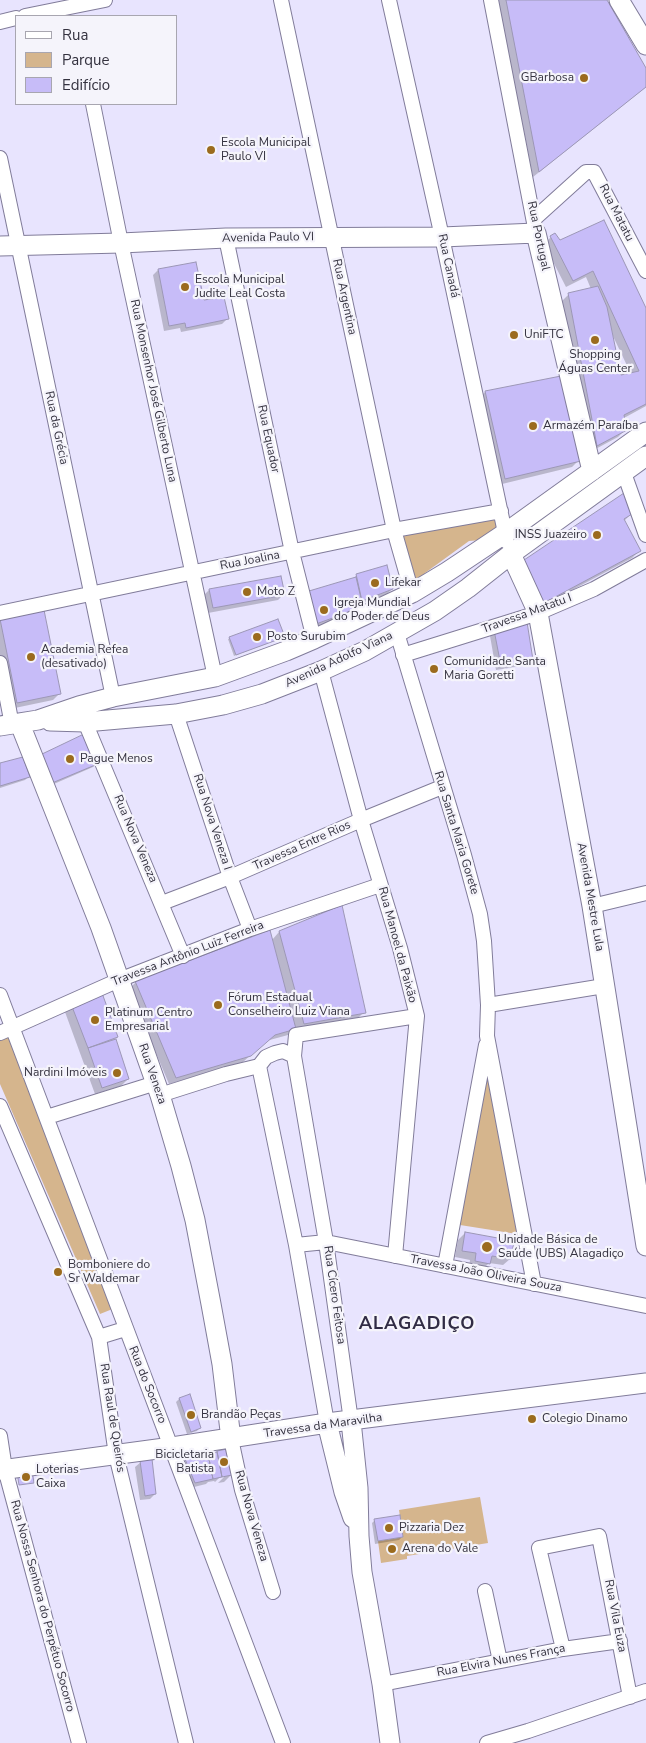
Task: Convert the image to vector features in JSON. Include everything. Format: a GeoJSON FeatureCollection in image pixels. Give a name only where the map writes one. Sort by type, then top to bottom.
{"type":"FeatureCollection","features":[{"type":"Feature","properties":{"kind":"street"},"geometry":{"type":"LineString","coordinates":[[30,15],[105,0]]}},
{"type":"Feature","properties":{"kind":"street","name":"Rua Argentina"},"geometry":{"type":"LineString","coordinates":[[281,0],[394,530],[412,593]]}},
{"type":"Feature","properties":{"kind":"street","name":"Rua Canadá"},"geometry":{"type":"LineString","coordinates":[[389,0],[442,237],[504,534],[511,554]]}},
{"type":"Feature","properties":{"kind":"street","name":"Rua Portugal"},"geometry":{"type":"LineString","coordinates":[[491,0],[535,226],[592,471]]}},
{"type":"Feature","properties":{"kind":"street"},"geometry":{"type":"LineString","coordinates":[[619,0],[646,45]]}},
{"type":"Feature","properties":{"kind":"street"},"geometry":{"type":"LineString","coordinates":[[0,22],[15,18]]}},
{"type":"Feature","properties":{"kind":"street","name":"Rua Monsenhor José Gilberto Luna"},"geometry":{"type":"LineString","coordinates":[[93,105],[121,243],[215,677]]}},
{"type":"Feature","properties":{"kind":"street","name":"Rua da Grécia"},"geometry":{"type":"LineString","coordinates":[[0,158],[9,245],[113,697]]}},
{"type":"Feature","properties":{"kind":"street","name":"Rua Matatu"},"geometry":{"type":"LineString","coordinates":[[535,226],[586,172],[594,172],[646,271]]}},
{"type":"Feature","properties":{"kind":"street","name":"Avenida Paulo VI"},"geometry":{"type":"LineString","coordinates":[[9,245],[121,243],[226,238],[442,237],[535,226]]}},
{"type":"Feature","properties":{"kind":"street","name":"Rua Equador"},"geometry":{"type":"LineString","coordinates":[[226,238],[292,552],[314,639]]}},
{"type":"Feature","properties":{"kind":"street","name":"Avenida Adolfo Viana"},"geometry":{"type":"LineString","coordinates":[[11,725],[38,720],[113,697],[215,677],[314,639],[412,593],[504,534],[646,432]]}},
{"type":"Feature","properties":{"kind":"street","name":"Avenida Adolfo Viana"},"geometry":{"type":"LineString","coordinates":[[38,720],[85,722],[168,715],[224,705],[262,694],[321,671],[396,634],[461,592],[646,456]]}},
{"type":"Feature","properties":{"kind":"street"},"geometry":{"type":"LineString","coordinates":[[624,472],[646,536]]}},
{"type":"Feature","properties":{"kind":"street","name":"Rua Joalina"},"geometry":{"type":"LineString","coordinates":[[0,613],[394,530],[500,511]]}},
{"type":"Feature","properties":{"kind":"street","name":"Avenida Mestre Lula"},"geometry":{"type":"LineString","coordinates":[[511,554],[538,613],[592,906],[646,1246]]}},
{"type":"Feature","properties":{"kind":"street","name":"Travessa Matatu I"},"geometry":{"type":"LineString","coordinates":[[403,655],[538,613],[594,589],[646,560]]}},
{"type":"Feature","properties":{"kind":"street"},"geometry":{"type":"LineString","coordinates":[[349,622],[361,626],[366,632],[369,644],[364,651]]}},
{"type":"Feature","properties":{"kind":"street","name":"Rua Santa Maria Gorete"},"geometry":{"type":"LineString","coordinates":[[396,634],[464,855],[480,914],[484,941],[488,1005],[487,1036],[445,1266]]}},
{"type":"Feature","properties":{"kind":"street"},"geometry":{"type":"LineString","coordinates":[[0,663],[11,725]]}},
{"type":"Feature","properties":{"kind":"street","name":"Rua Manoel da Paixão"},"geometry":{"type":"LineString","coordinates":[[321,671],[361,820],[400,948],[416,1016],[395,1256]]}},
{"type":"Feature","properties":{"kind":"street"},"geometry":{"type":"LineString","coordinates":[[163,687],[155,694],[152,702],[153,706],[168,715]]}},
{"type":"Feature","properties":{"kind":"street","name":"Rua Nova Veneza I"},"geometry":{"type":"LineString","coordinates":[[168,715],[250,929]]}},
{"type":"Feature","properties":{"kind":"street","name":"Rua Nova Veneza"},"geometry":{"type":"LineString","coordinates":[[85,722],[183,956]]}},
{"type":"Feature","properties":{"kind":"street","name":"Rua Veneza"},"geometry":{"type":"LineString","coordinates":[[11,725],[101,928],[158,1089],[182,1166],[195,1220],[222,1364],[231,1439]]}},
{"type":"Feature","properties":{"kind":"street","name":"Travessa Entre Rios"},"geometry":{"type":"LineString","coordinates":[[162,904],[442,788]]}},
{"type":"Feature","properties":{"kind":"street","name":"Travessa Antônio Luiz Ferreira"},"geometry":{"type":"LineString","coordinates":[[6,1030],[119,980],[250,929],[380,885]]}},
{"type":"Feature","properties":{"kind":"street"},"geometry":{"type":"LineString","coordinates":[[592,906],[646,893]]}},
{"type":"Feature","properties":{"kind":"street"},"geometry":{"type":"LineString","coordinates":[[488,1005],[604,986]]}},
{"type":"Feature","properties":{"kind":"street","name":"Rua do Socorro"},"geometry":{"type":"LineString","coordinates":[[0,995],[6,1030],[47,1117],[125,1329],[172,1447],[283,1743]]}},
{"type":"Feature","properties":{"kind":"street"},"geometry":{"type":"LineString","coordinates":[[47,1117],[259,1066],[266,1057],[274,1053],[283,1052],[294,1056],[296,1036],[416,1016]]}},
{"type":"Feature","properties":{"kind":"street","name":"Rua Santa Maria Gorete"},"geometry":{"type":"LineString","coordinates":[[487,1036],[534,1284]]}},
{"type":"Feature","properties":{"kind":"street","name":"Rua Cícero Feitosa"},"geometry":{"type":"LineString","coordinates":[[294,1056],[326,1242],[352,1422],[358,1488],[358,1536],[362,1572],[382,1684],[390,1743]]}},
{"type":"Feature","properties":{"kind":"street","name":"Rua Cícero Feitosa"},"geometry":{"type":"LineString","coordinates":[[259,1066],[296,1245],[327,1424],[344,1492],[358,1536]]}},
{"type":"Feature","properties":{"kind":"street","name":"Rua Raul de Queirós"},"geometry":{"type":"LineString","coordinates":[[0,1106],[100,1337],[116,1455],[186,1743]]}},
{"type":"Feature","properties":{"kind":"street","name":"Travessa João Oliveira Souza"},"geometry":{"type":"LineString","coordinates":[[296,1245],[326,1242],[646,1306]]}},
{"type":"Feature","properties":{"kind":"street"},"geometry":{"type":"LineString","coordinates":[[100,1337],[125,1329]]}},
{"type":"Feature","properties":{"kind":"street","name":"Travessa da Maravilha"},"geometry":{"type":"LineString","coordinates":[[3,1469],[116,1455],[327,1424],[646,1383]]}},
{"type":"Feature","properties":{"kind":"street","name":"Rua Nossa Senhora do Perpétuo Socorro"},"geometry":{"type":"LineString","coordinates":[[0,1436],[3,1469],[79,1743]]}},
{"type":"Feature","properties":{"kind":"street","name":"Rua Nova Veneza"},"geometry":{"type":"LineString","coordinates":[[231,1439],[242,1490],[273,1592]]}},
{"type":"Feature","properties":{"kind":"street","name":"Rua Vila Euza"},"geometry":{"type":"LineString","coordinates":[[564,1649],[538,1548],[599,1536],[630,1697]]}},
{"type":"Feature","properties":{"kind":"street"},"geometry":{"type":"LineString","coordinates":[[484,1591],[500,1661]]}},
{"type":"Feature","properties":{"kind":"street","name":"Rua Elvira Nunes França"},"geometry":{"type":"LineString","coordinates":[[382,1684],[564,1649],[620,1641]]}},
{"type":"Feature","properties":{"kind":"street"},"geometry":{"type":"LineString","coordinates":[[487,1743],[646,1691]]}},
{"type":"Feature","properties":{"kind":"green space"},"geometry":{"type":"Polygon","coordinates":[[[492,518],[496,521],[498,527],[481,540],[469,541],[425,573],[420,581],[412,584],[401,539],[403,536],[492,518]]]}},
{"type":"Feature","properties":{"kind":"green space"},"geometry":{"type":"Polygon","coordinates":[[[5,1027],[115,1308],[100,1314],[0,1084],[0,1029],[5,1027]]]}},
{"type":"Feature","properties":{"kind":"green space"},"geometry":{"type":"Polygon","coordinates":[[[487,1069],[517,1234],[460,1225],[487,1069]]]}},
{"type":"Feature","properties":{"kind":"green space"},"geometry":{"type":"Polygon","coordinates":[[[480,1497],[488,1543],[407,1556],[407,1559],[381,1563],[378,1541],[403,1537],[399,1510],[480,1497]]]}},
{"type":"Feature","properties":{"kind":"building","name":"GBarbosa"},"geometry":{"type":"Polygon","coordinates":[[[506,0],[607,0],[646,68],[646,87],[539,172],[506,0]]]}},
{"type":"Feature","properties":{"kind":"building","name":"Shopping Águas Center"},"geometry":{"type":"Polygon","coordinates":[[[604,220],[646,308],[646,404],[624,415],[627,430],[597,446],[568,293],[598,286],[607,307],[621,375],[639,371],[593,271],[573,281],[550,236],[555,233],[560,240],[604,220]]]}},
{"type":"Feature","properties":{"kind":"building"},"geometry":{"type":"Polygon","coordinates":[[[196,262],[204,300],[224,297],[229,319],[186,328],[185,323],[169,326],[158,269],[196,262]]]}},
{"type":"Feature","properties":{"kind":"building","name":"Armazém Paraíba"},"geometry":{"type":"Polygon","coordinates":[[[561,376],[581,461],[505,479],[485,391],[561,376]]]}},
{"type":"Feature","properties":{"kind":"building","name":"INSS Juazeiro"},"geometry":{"type":"Polygon","coordinates":[[[624,493],[632,514],[624,519],[641,551],[542,604],[521,562],[624,493]]]}},
{"type":"Feature","properties":{"kind":"building","name":"Lifekar"},"geometry":{"type":"Polygon","coordinates":[[[387,565],[393,589],[362,601],[356,574],[387,565]]]}},
{"type":"Feature","properties":{"kind":"building","name":"Moto Z"},"geometry":{"type":"Polygon","coordinates":[[[281,576],[285,595],[213,608],[209,589],[281,576]]]}},
{"type":"Feature","properties":{"kind":"building"},"geometry":{"type":"Polygon","coordinates":[[[356,577],[363,607],[316,624],[309,591],[356,577]]]}},
{"type":"Feature","properties":{"kind":"building","name":"Academia Refea (desativado)"},"geometry":{"type":"Polygon","coordinates":[[[44,610],[61,694],[17,703],[0,619],[44,610]]]}},
{"type":"Feature","properties":{"kind":"building","name":"Posto Surubim"},"geometry":{"type":"Polygon","coordinates":[[[278,619],[285,637],[236,655],[229,637],[278,619]]]}},
{"type":"Feature","properties":{"kind":"building"},"geometry":{"type":"Polygon","coordinates":[[[527,622],[533,660],[501,666],[494,630],[527,622]]]}},
{"type":"Feature","properties":{"kind":"building","name":"Pague Menos"},"geometry":{"type":"Polygon","coordinates":[[[86,733],[100,763],[52,783],[40,755],[86,733]]]}},
{"type":"Feature","properties":{"kind":"building"},"geometry":{"type":"Polygon","coordinates":[[[23,757],[30,777],[0,786],[0,763],[23,757]]]}},
{"type":"Feature","properties":{"kind":"building"},"geometry":{"type":"Polygon","coordinates":[[[342,905],[366,1013],[304,1024],[279,931],[342,905]]]}},
{"type":"Feature","properties":{"kind":"building","name":"Fórum Estadual Conselheiro Luiz Viana"},"geometry":{"type":"Polygon","coordinates":[[[270,930],[296,1029],[275,1035],[251,1056],[176,1078],[135,981],[270,930]]]}},
{"type":"Feature","properties":{"kind":"building","name":"Platinum Centro Empresarial"},"geometry":{"type":"Polygon","coordinates":[[[102,993],[118,1037],[88,1048],[71,1004],[102,993]]]}},
{"type":"Feature","properties":{"kind":"building"},"geometry":{"type":"Polygon","coordinates":[[[116,1039],[129,1079],[102,1088],[88,1048],[116,1039]]]}},
{"type":"Feature","properties":{"kind":"building"},"geometry":{"type":"Polygon","coordinates":[[[465,1232],[514,1241],[511,1259],[492,1256],[490,1264],[475,1261],[476,1253],[462,1251],[465,1232]]]}},
{"type":"Feature","properties":{"kind":"building"},"geometry":{"type":"Polygon","coordinates":[[[190,1394],[201,1428],[191,1432],[179,1398],[190,1394]]]}},
{"type":"Feature","properties":{"kind":"building"},"geometry":{"type":"Polygon","coordinates":[[[227,1449],[232,1475],[222,1477],[217,1451],[227,1449]]]}},
{"type":"Feature","properties":{"kind":"building"},"geometry":{"type":"Polygon","coordinates":[[[217,1452],[222,1477],[213,1479],[208,1454],[217,1452]]]}},
{"type":"Feature","properties":{"kind":"building"},"geometry":{"type":"Polygon","coordinates":[[[208,1454],[213,1479],[195,1483],[185,1459],[208,1454]]]}},
{"type":"Feature","properties":{"kind":"building"},"geometry":{"type":"Polygon","coordinates":[[[152,1459],[156,1494],[145,1496],[140,1461],[152,1459]]]}},
{"type":"Feature","properties":{"kind":"building","name":"Loterias Caixa"},"geometry":{"type":"Polygon","coordinates":[[[32,1470],[34,1483],[19,1485],[17,1472],[32,1470]]]}},
{"type":"Feature","properties":{"kind":"building","name":"Pizzaria Dez"},"geometry":{"type":"Polygon","coordinates":[[[400,1515],[403,1537],[378,1541],[374,1519],[400,1515]]]}},
{"type":"Feature","properties":{"kind":"place","name":"GBarbosa"},"geometry":{"type":"Point","coordinates":[584,78]}},
{"type":"Feature","properties":{"kind":"place","name":"Escola Municipal Paulo VI"},"geometry":{"type":"Point","coordinates":[211,150]}},
{"type":"Feature","properties":{"kind":"place","name":"Escola Municipal Judite Leal Costa"},"geometry":{"type":"Point","coordinates":[185,287]}},
{"type":"Feature","properties":{"kind":"place","name":"UniFTC"},"geometry":{"type":"Point","coordinates":[514,335]}},
{"type":"Feature","properties":{"kind":"place","name":"Shopping Águas Center"},"geometry":{"type":"Point","coordinates":[595,340]}},
{"type":"Feature","properties":{"kind":"place","name":"Armazém Paraíba"},"geometry":{"type":"Point","coordinates":[533,426]}},
{"type":"Feature","properties":{"kind":"place","name":"INSS Juazeiro"},"geometry":{"type":"Point","coordinates":[597,535]}},
{"type":"Feature","properties":{"kind":"place","name":"Lifekar"},"geometry":{"type":"Point","coordinates":[375,583]}},
{"type":"Feature","properties":{"kind":"place","name":"Moto Z"},"geometry":{"type":"Point","coordinates":[247,592]}},
{"type":"Feature","properties":{"kind":"place","name":"Igreja Mundial do Poder de Deus"},"geometry":{"type":"Point","coordinates":[324,610]}},
{"type":"Feature","properties":{"kind":"place","name":"Posto Surubim"},"geometry":{"type":"Point","coordinates":[257,637]}},
{"type":"Feature","properties":{"kind":"place","name":"Academia Refea (desativado)"},"geometry":{"type":"Point","coordinates":[31,657]}},
{"type":"Feature","properties":{"kind":"place","name":"Comunidade Santa Maria Goretti"},"geometry":{"type":"Point","coordinates":[434,669]}},
{"type":"Feature","properties":{"kind":"place","name":"Pague Menos"},"geometry":{"type":"Point","coordinates":[70,759]}},
{"type":"Feature","properties":{"kind":"place","name":"Fórum Estadual Conselheiro Luiz Viana"},"geometry":{"type":"Point","coordinates":[218,1005]}},
{"type":"Feature","properties":{"kind":"place","name":"Platinum Centro Empresarial"},"geometry":{"type":"Point","coordinates":[95,1020]}},
{"type":"Feature","properties":{"kind":"place","name":"Nardini Imóveis"},"geometry":{"type":"Point","coordinates":[117,1073]}},
{"type":"Feature","properties":{"kind":"place","name":"Unidade Básica de Saúde (UBS) Alagadiço"},"geometry":{"type":"Point","coordinates":[487,1247]}},
{"type":"Feature","properties":{"kind":"place","name":"Bomboniere do Sr Waldemar"},"geometry":{"type":"Point","coordinates":[58,1272]}},
{"type":"Feature","properties":{"kind":"place","name":"Brandão Peças"},"geometry":{"type":"Point","coordinates":[191,1415]}},
{"type":"Feature","properties":{"kind":"place","name":"Colegio Dinamo"},"geometry":{"type":"Point","coordinates":[532,1419]}},
{"type":"Feature","properties":{"kind":"place","name":"Bicicletaria Batista"},"geometry":{"type":"Point","coordinates":[224,1462]}},
{"type":"Feature","properties":{"kind":"place","name":"Loterias Caixa"},"geometry":{"type":"Point","coordinates":[26,1477]}},
{"type":"Feature","properties":{"kind":"place","name":"Pizzaria Dez"},"geometry":{"type":"Point","coordinates":[389,1528]}},
{"type":"Feature","properties":{"kind":"place","name":"Arena do Vale"},"geometry":{"type":"Point","coordinates":[392,1549]}},
{"type":"Feature","properties":{"kind":"district","name":"ALAGADIÇO"},"geometry":{"type":"Point","coordinates":[417,1325]}}]}
